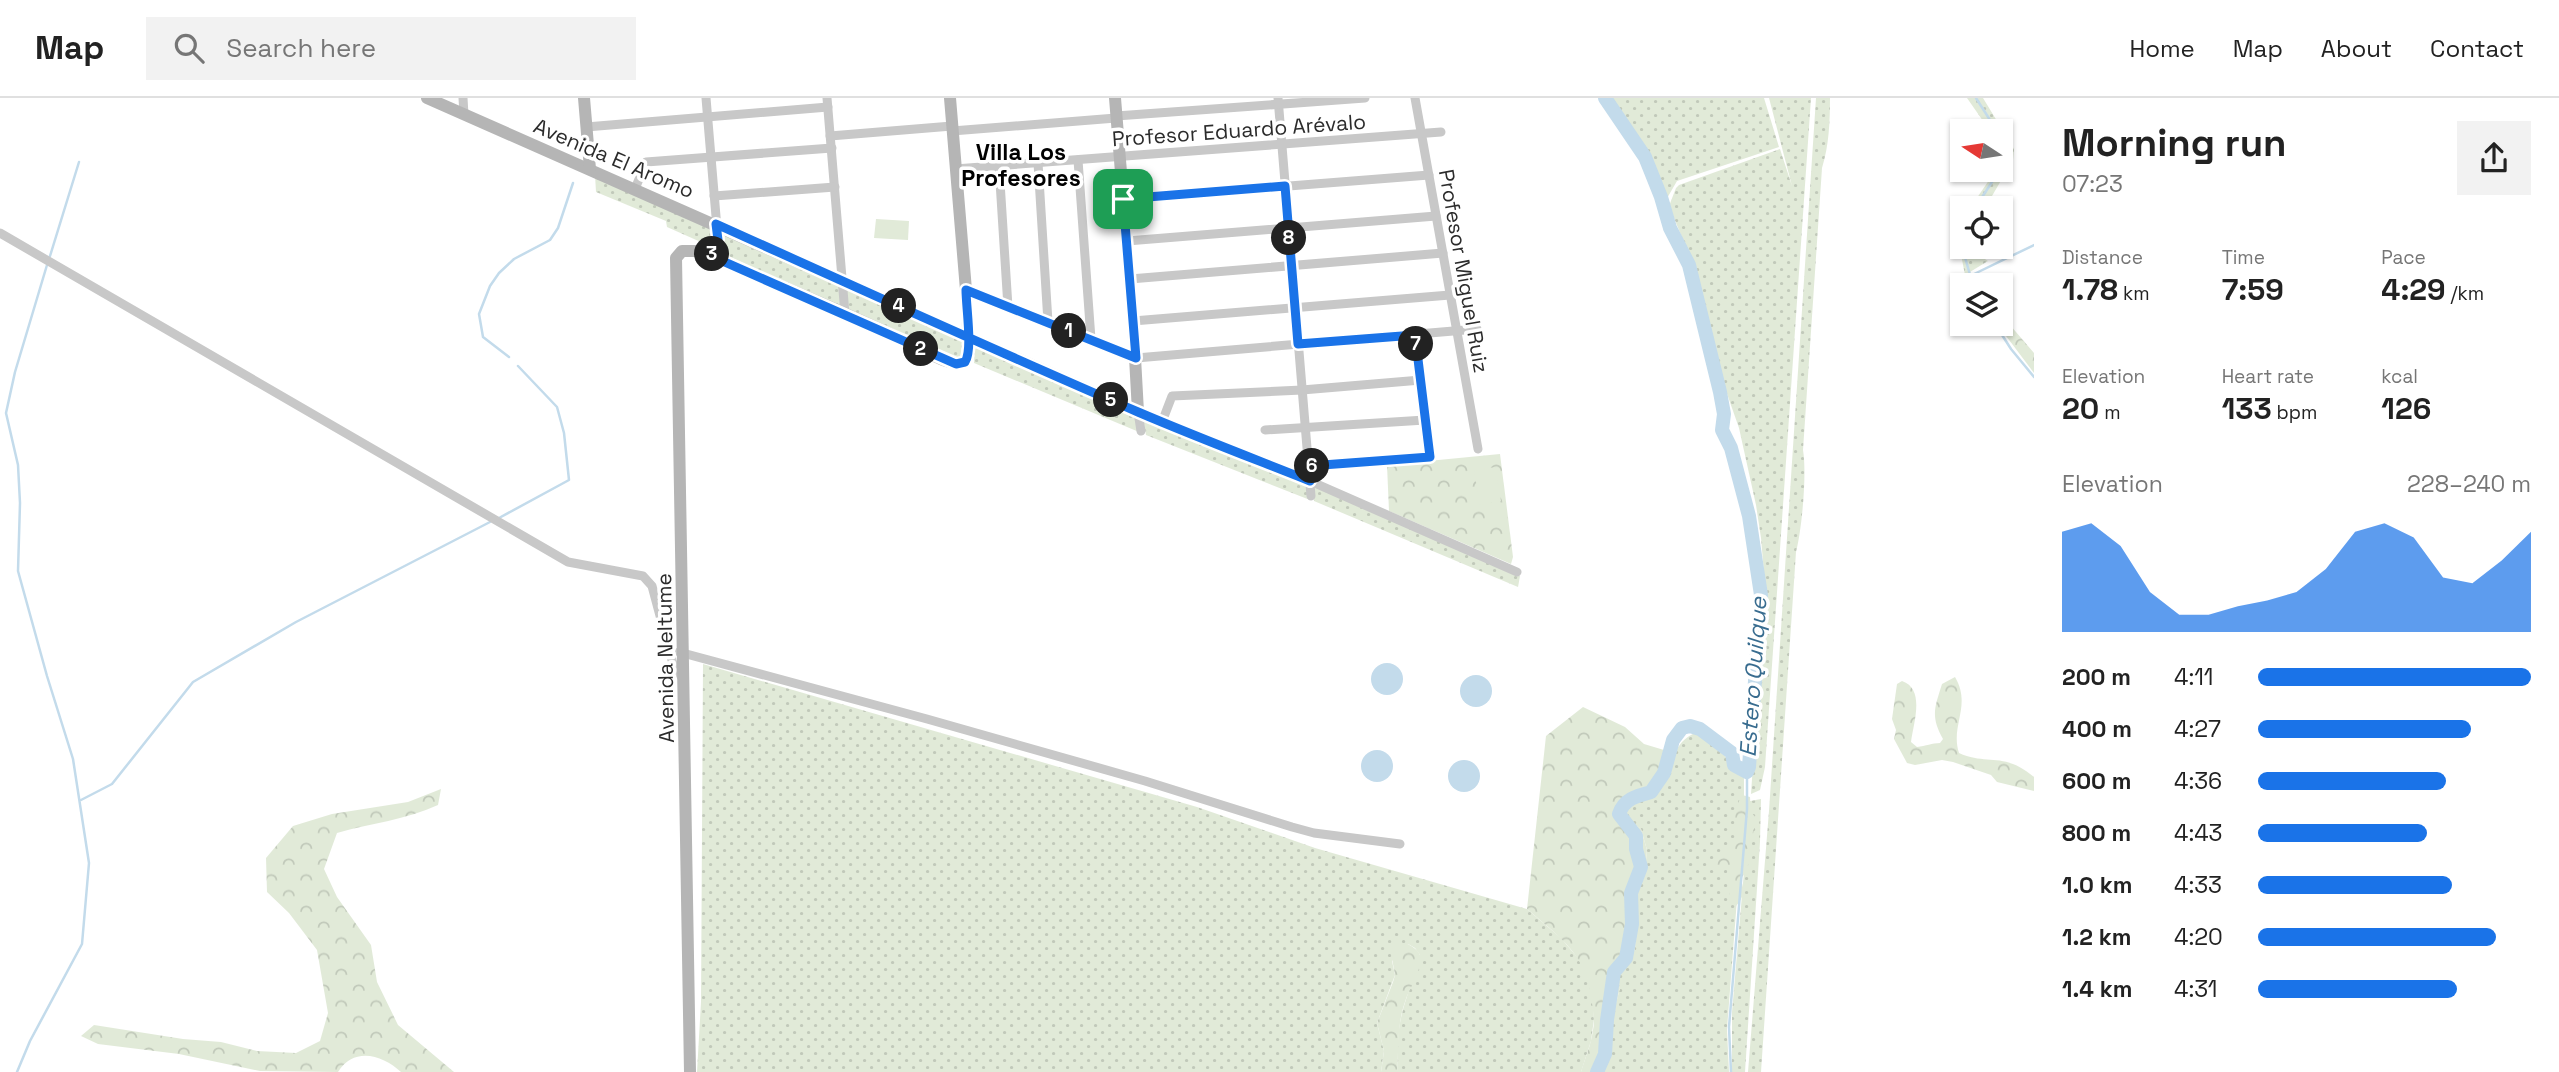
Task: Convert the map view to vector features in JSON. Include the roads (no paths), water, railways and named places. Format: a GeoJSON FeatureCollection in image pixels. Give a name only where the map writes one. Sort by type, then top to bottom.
{"type":"FeatureCollection","features":[{"type":"Feature","properties":{"kind":"street","name":"Avenida El Aromo"},"geometry":{"type":"LineString","coordinates":[[427,98],[1138,412],[1310,481],[1517,572]]}},
{"type":"Feature","properties":{"kind":"street"},"geometry":{"type":"LineString","coordinates":[[463,98],[464,115]]}},
{"type":"Feature","properties":{"kind":"street"},"geometry":{"type":"LineString","coordinates":[[584,98],[590,169]]}},
{"type":"Feature","properties":{"kind":"street"},"geometry":{"type":"LineString","coordinates":[[706,98],[718,240],[711,256],[956,364],[965,362],[969,355],[950,98]]}},
{"type":"Feature","properties":{"kind":"street"},"geometry":{"type":"LineString","coordinates":[[586,127],[707,118],[837,98]]}},
{"type":"Feature","properties":{"kind":"street"},"geometry":{"type":"LineString","coordinates":[[1115,98],[1141,431]]}},
{"type":"Feature","properties":{"kind":"street"},"geometry":{"type":"LineString","coordinates":[[830,136],[1116,117],[1278,101],[1365,98]]}},
{"type":"Feature","properties":{"kind":"street","name":"Profesor Miguel Ruiz"},"geometry":{"type":"LineString","coordinates":[[1415,98],[1478,450]]}},
{"type":"Feature","properties":{"kind":"street"},"geometry":{"type":"LineString","coordinates":[[827,101],[845,314]]}},
{"type":"Feature","properties":{"kind":"street"},"geometry":{"type":"LineString","coordinates":[[1278,101],[1311,496]]}},
{"type":"Feature","properties":{"kind":"street","name":"Profesor Eduardo Arévalo"},"geometry":{"type":"LineString","coordinates":[[955,169],[1441,132]]}},
{"type":"Feature","properties":{"kind":"street"},"geometry":{"type":"LineString","coordinates":[[635,188],[646,162],[832,148]]}},
{"type":"Feature","properties":{"kind":"street"},"geometry":{"type":"LineString","coordinates":[[1078,160],[1091,339]]}},
{"type":"Feature","properties":{"kind":"street"},"geometry":{"type":"LineString","coordinates":[[1038,163],[1048,322]]}},
{"type":"Feature","properties":{"kind":"street"},"geometry":{"type":"LineString","coordinates":[[999,166],[1008,307]]}},
{"type":"Feature","properties":{"kind":"street"},"geometry":{"type":"LineString","coordinates":[[1123,199],[1429,175]]}},
{"type":"Feature","properties":{"kind":"street"},"geometry":{"type":"LineString","coordinates":[[714,195],[835,187]]}},
{"type":"Feature","properties":{"kind":"street"},"geometry":{"type":"LineString","coordinates":[[1127,241],[1436,216]]}},
{"type":"Feature","properties":{"kind":"street"},"geometry":{"type":"LineString","coordinates":[[0,233],[568,562],[643,576],[652,586],[673,664],[683,680]]}},
{"type":"Feature","properties":{"kind":"street","name":"Avenida Neltume"},"geometry":{"type":"LineString","coordinates":[[690,1072],[676,263],[678,254],[686,250],[711,256]]}},
{"type":"Feature","properties":{"kind":"street"},"geometry":{"type":"LineString","coordinates":[[1130,279],[1443,253]]}},
{"type":"Feature","properties":{"kind":"street"},"geometry":{"type":"LineString","coordinates":[[966,290],[1136,358],[1477,329]]}},
{"type":"Feature","properties":{"kind":"street"},"geometry":{"type":"LineString","coordinates":[[1133,321],[1450,295]]}},
{"type":"Feature","properties":{"kind":"street"},"geometry":{"type":"LineString","coordinates":[[1309,466],[1430,457],[1415,335]]}},
{"type":"Feature","properties":{"kind":"street"},"geometry":{"type":"LineString","coordinates":[[1162,422],[1172,396],[1302,390],[1421,380]]}},
{"type":"Feature","properties":{"kind":"street"},"geometry":{"type":"LineString","coordinates":[[1265,430],[1425,420]]}},
{"type":"Feature","properties":{"kind":"street"},"geometry":{"type":"LineString","coordinates":[[669,650],[939,722],[1145,781],[1292,827],[1400,844]]}},
{"type":"Feature","properties":{"kind":"water"},"geometry":{"type":"Polygon","coordinates":[[[1387,663],[1398,668],[1403,679],[1398,690],[1387,695],[1376,690],[1371,679],[1376,668],[1387,663]]]}},
{"type":"Feature","properties":{"kind":"water"},"geometry":{"type":"Polygon","coordinates":[[[1476,675],[1487,680],[1492,691],[1487,702],[1476,707],[1465,702],[1460,691],[1465,680],[1476,675]]]}},
{"type":"Feature","properties":{"kind":"water"},"geometry":{"type":"Polygon","coordinates":[[[1377,750],[1388,755],[1393,766],[1388,777],[1377,782],[1366,777],[1361,766],[1366,755],[1377,750]]]}},
{"type":"Feature","properties":{"kind":"water"},"geometry":{"type":"Polygon","coordinates":[[[1464,760],[1475,765],[1480,776],[1475,787],[1464,792],[1453,787],[1448,776],[1453,765],[1464,760]]]}},
{"type":"Feature","properties":{"kind":"waterway","name":"Estero Quilque"},"geometry":{"type":"LineString","coordinates":[[1597,1072],[1605,1054],[1614,972],[1626,958],[1632,924],[1631,893],[1641,867],[1636,836],[1619,814],[1627,802],[1651,792],[1664,773],[1673,740],[1682,728],[1690,726],[1700,729],[1732,753],[1734,765],[1747,772],[1761,595],[1749,516],[1731,448],[1722,430],[1724,414],[1720,392],[1689,265],[1670,228],[1645,157],[1605,98]]}},
{"type":"Feature","properties":{"kind":"waterway"},"geometry":{"type":"LineString","coordinates":[[1976,98],[1989,119]]}},
{"type":"Feature","properties":{"kind":"waterway"},"geometry":{"type":"LineString","coordinates":[[50,256],[79,162]]}},
{"type":"Feature","properties":{"kind":"waterway"},"geometry":{"type":"LineString","coordinates":[[1983,196],[1992,182]]}},
{"type":"Feature","properties":{"kind":"waterway"},"geometry":{"type":"LineString","coordinates":[[509,357],[483,337],[479,314],[490,286],[499,273],[514,259],[550,240],[558,228],[573,183]]}},
{"type":"Feature","properties":{"kind":"waterway"},"geometry":{"type":"LineString","coordinates":[[1976,273],[2034,245]]}},
{"type":"Feature","properties":{"kind":"waterway"},"geometry":{"type":"LineString","coordinates":[[1965,259],[1970,273]]}},
{"type":"Feature","properties":{"kind":"waterway"},"geometry":{"type":"LineString","coordinates":[[17,1072],[30,1041],[82,944],[89,863],[73,759],[18,571],[18,465],[6,413],[15,372],[47,265]]}},
{"type":"Feature","properties":{"kind":"waterway"},"geometry":{"type":"LineString","coordinates":[[2003,336],[2034,377]]}},
{"type":"Feature","properties":{"kind":"waterway"},"geometry":{"type":"LineString","coordinates":[[499,518],[569,480],[564,433],[557,407],[518,366]]}},
{"type":"Feature","properties":{"kind":"waterway"},"geometry":{"type":"LineString","coordinates":[[81,800],[112,784],[193,682],[296,622],[490,522]]}},
{"type":"Feature","properties":{"kind":"waterway"},"geometry":{"type":"LineString","coordinates":[[1731,1072],[1729,1027],[1747,809],[1747,772]]}},
{"type":"Feature","properties":{"kind":"district","name":"Villa Los Profesores"},"geometry":{"type":"Point","coordinates":[1021,165]}}]}
